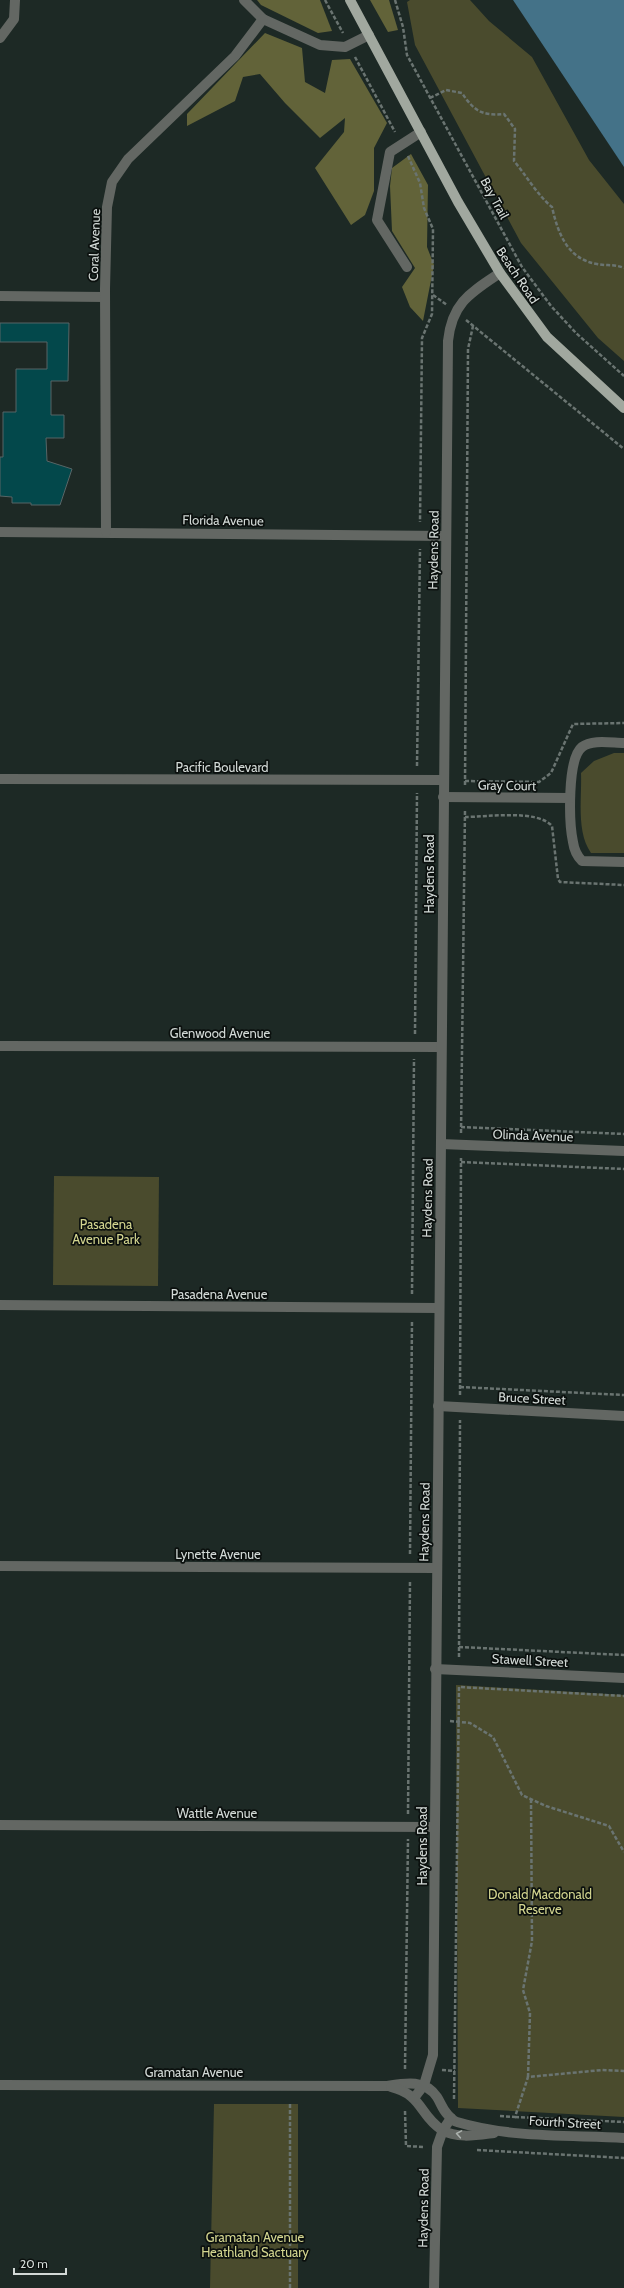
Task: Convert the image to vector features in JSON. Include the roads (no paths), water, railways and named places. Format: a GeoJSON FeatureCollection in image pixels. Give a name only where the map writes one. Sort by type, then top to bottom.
{"type":"FeatureCollection","features":[{"type":"Feature","properties":{"kind":"main road","name":"Beach Road"},"geometry":{"type":"LineString","coordinates":[[350,0],[465,214],[500,274],[547,336],[624,408]]}},
{"type":"Feature","properties":{"kind":"street"},"geometry":{"type":"LineString","coordinates":[[0,38],[14,19],[15,0]]}},
{"type":"Feature","properties":{"kind":"street"},"geometry":{"type":"LineString","coordinates":[[244,0],[263,19],[320,45],[345,47],[369,35]]}},
{"type":"Feature","properties":{"kind":"street","name":"Coral Avenue"},"geometry":{"type":"LineString","coordinates":[[106,532],[105,297],[107,207],[112,182],[128,159],[235,56],[263,19]]}},
{"type":"Feature","properties":{"kind":"street"},"geometry":{"type":"LineString","coordinates":[[407,267],[377,220],[390,152],[421,132]]}},
{"type":"Feature","properties":{"kind":"street","name":"Haydens Road"},"geometry":{"type":"LineString","coordinates":[[414,2098],[424,2085],[433,2055],[436,1568],[448,341],[450,325],[455,310],[468,295],[500,274]]}},
{"type":"Feature","properties":{"kind":"street"},"geometry":{"type":"LineString","coordinates":[[0,296],[105,297]]}},
{"type":"Feature","properties":{"kind":"street","name":"Florida Avenue"},"geometry":{"type":"LineString","coordinates":[[0,532],[446,536]]}},
{"type":"Feature","properties":{"kind":"street"},"geometry":{"type":"LineString","coordinates":[[624,743],[589,743],[582,747],[575,756],[570,798],[573,842],[577,855],[582,861],[624,862]]}},
{"type":"Feature","properties":{"kind":"street","name":"Pacific Boulevard"},"geometry":{"type":"LineString","coordinates":[[0,779],[443,780]]}},
{"type":"Feature","properties":{"kind":"street","name":"Gray Court"},"geometry":{"type":"LineString","coordinates":[[443,797],[570,798]]}},
{"type":"Feature","properties":{"kind":"street","name":"Glenwood Avenue"},"geometry":{"type":"LineString","coordinates":[[0,1046],[441,1047]]}},
{"type":"Feature","properties":{"kind":"street","name":"Olinda Avenue"},"geometry":{"type":"LineString","coordinates":[[440,1144],[624,1151]]}},
{"type":"Feature","properties":{"kind":"street","name":"Pasadena Avenue"},"geometry":{"type":"LineString","coordinates":[[0,1306],[439,1308]]}},
{"type":"Feature","properties":{"kind":"street","name":"Bruce Street"},"geometry":{"type":"LineString","coordinates":[[438,1406],[624,1416]]}},
{"type":"Feature","properties":{"kind":"street","name":"Lynette Avenue"},"geometry":{"type":"LineString","coordinates":[[0,1566],[436,1568]]}},
{"type":"Feature","properties":{"kind":"street","name":"Stawell Street"},"geometry":{"type":"LineString","coordinates":[[436,1669],[624,1678]]}},
{"type":"Feature","properties":{"kind":"street","name":"Wattle Avenue"},"geometry":{"type":"LineString","coordinates":[[0,1825],[435,1827]]}},
{"type":"Feature","properties":{"kind":"street","name":"Gramatan Avenue"},"geometry":{"type":"LineString","coordinates":[[0,2085],[387,2086],[405,2083],[424,2085]]}},
{"type":"Feature","properties":{"kind":"street"},"geometry":{"type":"LineString","coordinates":[[424,2085],[438,2098],[442,2110],[451,2118]]}},
{"type":"Feature","properties":{"kind":"street","name":"Gramatan Avenue"},"geometry":{"type":"LineString","coordinates":[[387,2086],[405,2091],[414,2098]]}},
{"type":"Feature","properties":{"kind":"street"},"geometry":{"type":"LineString","coordinates":[[414,2098],[428,2116],[443,2130]]}},
{"type":"Feature","properties":{"kind":"street","name":"Haydens Road"},"geometry":{"type":"LineString","coordinates":[[434,2288],[438,2147],[443,2130],[451,2118]]}},
{"type":"Feature","properties":{"kind":"street","name":"Fourth Street"},"geometry":{"type":"LineString","coordinates":[[451,2118],[454,2121],[464,2124],[504,2132],[624,2138]]}},
{"type":"Feature","properties":{"kind":"street","name":"Fourth Street"},"geometry":{"type":"LineString","coordinates":[[443,2130],[469,2136],[504,2132]]}},
{"type":"Feature","properties":{"kind":"water"},"geometry":{"type":"Polygon","coordinates":[[[513,0],[624,0],[624,167],[513,0]]]}},
{"type":"Feature","properties":{"kind":"park label","name":"Pasadena Avenue Park"},"geometry":{"type":"Point","coordinates":[106,1232]}},
{"type":"Feature","properties":{"kind":"park label","name":"Donald Macdonald Reserve"},"geometry":{"type":"Point","coordinates":[540,1902]}},
{"type":"Feature","properties":{"kind":"park label","name":"Gramatan Avenue Heathland Sactuary"},"geometry":{"type":"Point","coordinates":[255,2244]}}]}
